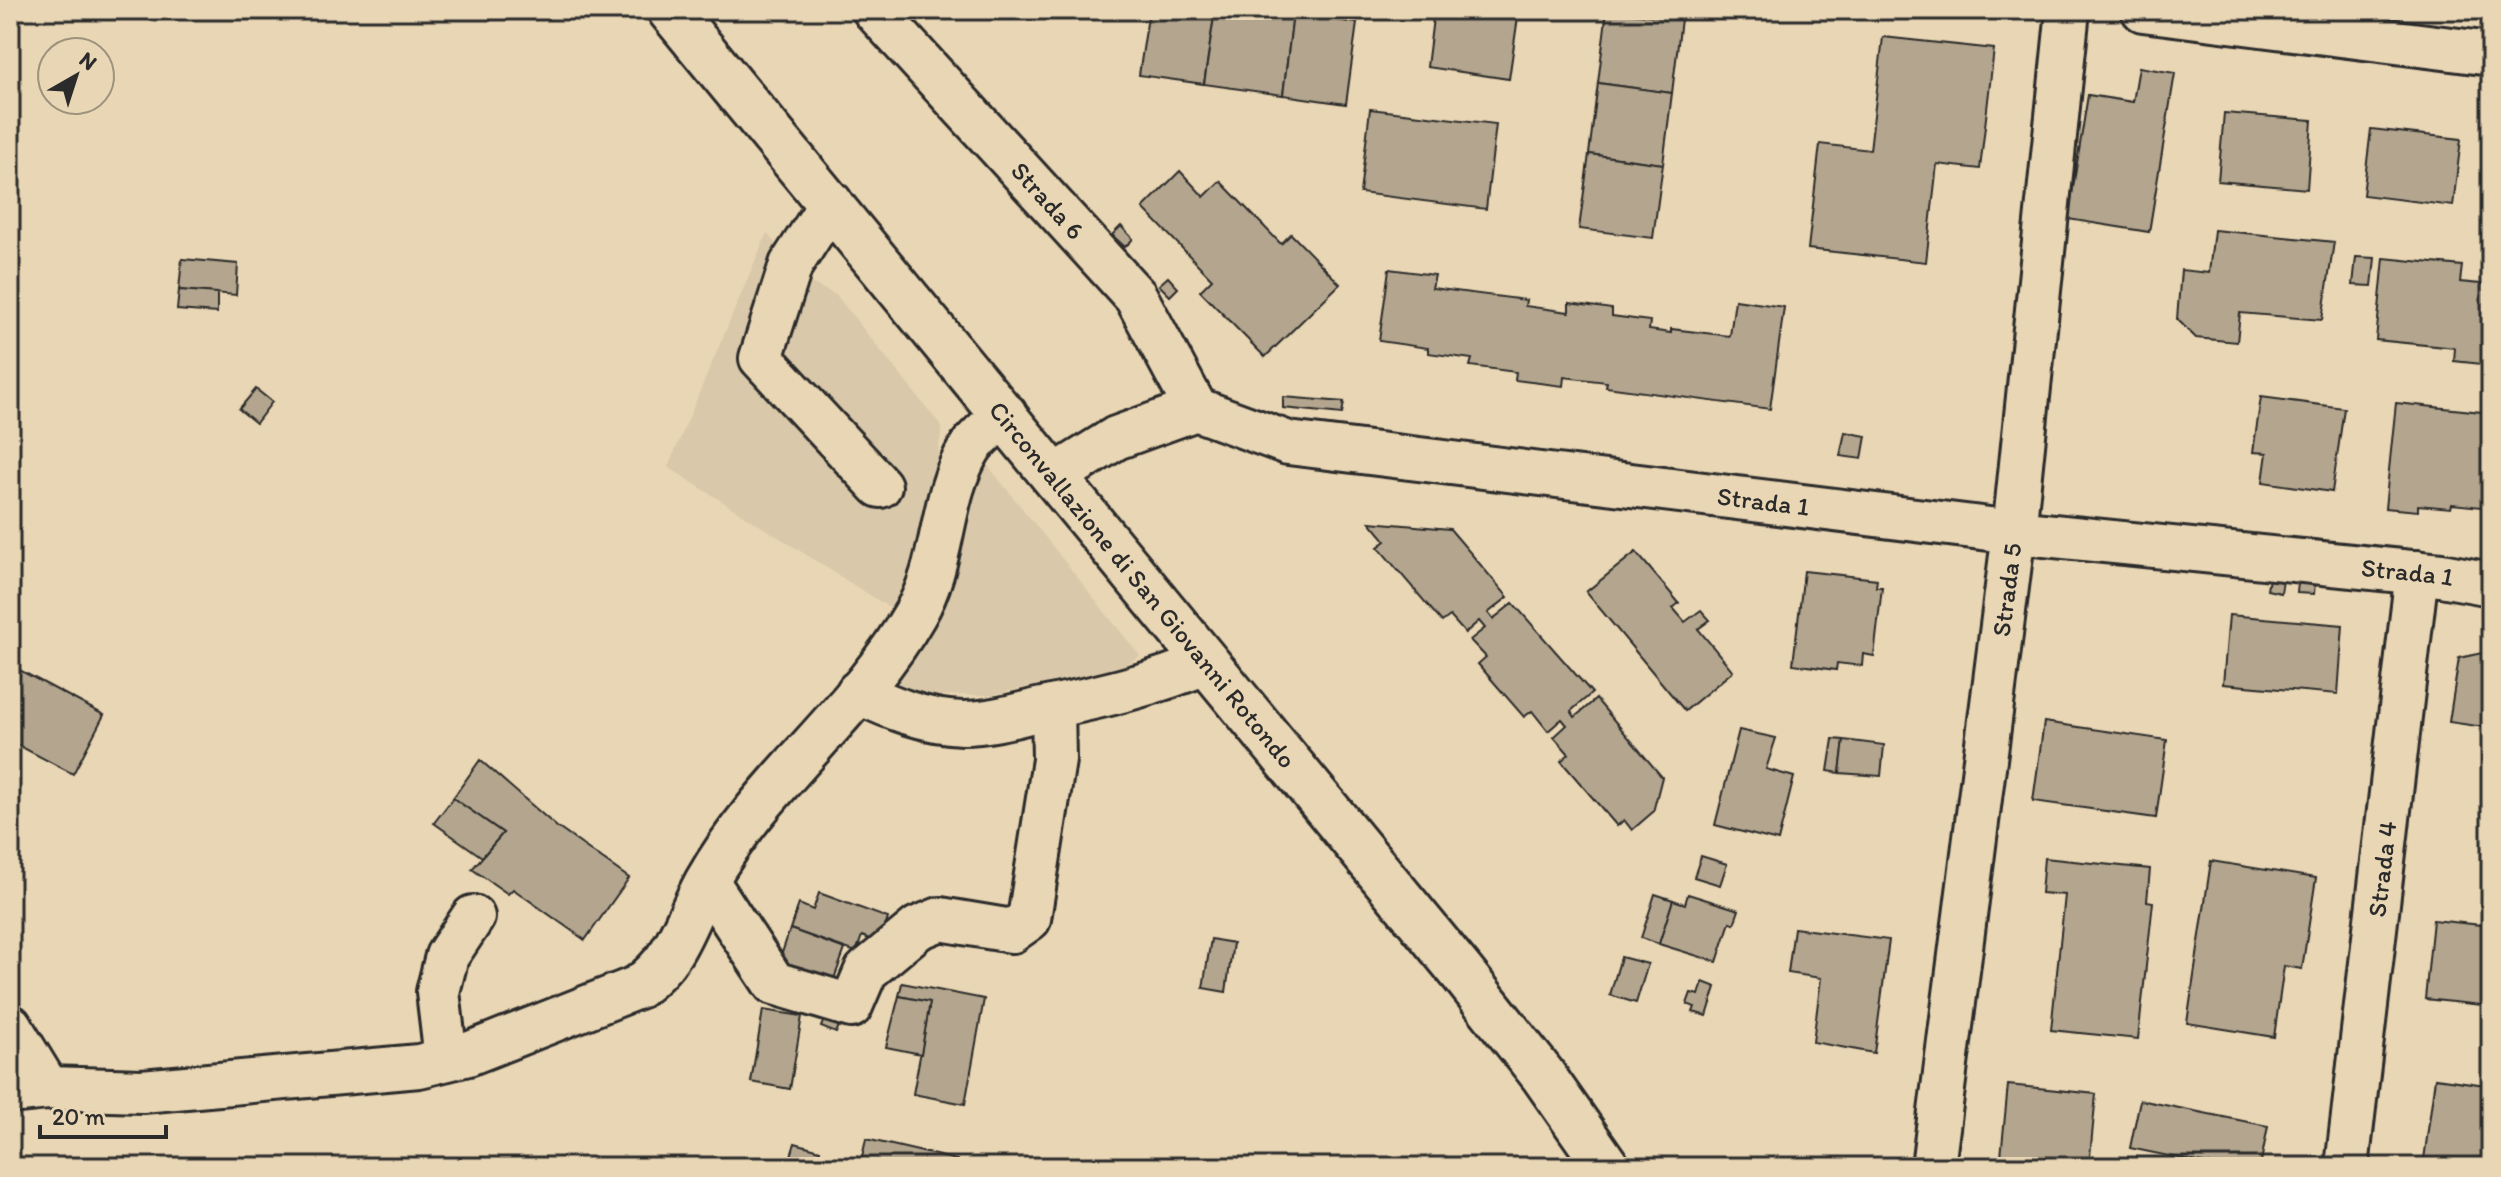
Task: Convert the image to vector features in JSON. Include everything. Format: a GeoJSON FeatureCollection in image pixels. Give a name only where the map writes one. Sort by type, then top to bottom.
{"type":"FeatureCollection","features":[{"type":"Feature","properties":{"kind":"main road","name":"Circonvallazione di San Giovanni Rotondo"},"geometry":{"type":"LineString","coordinates":[[670,10],[1483,999],[1583,1129],[1607,1167]]}},
{"type":"Feature","properties":{"kind":"street","name":"Strada 6"},"geometry":{"type":"LineString","coordinates":[[874,10],[1136,297],[1196,409]]}},
{"type":"Feature","properties":{"kind":"street","name":"Strada 5"},"geometry":{"type":"LineString","coordinates":[[1933,1167],[2014,532],[2068,10]]}},
{"type":"Feature","properties":{"kind":"street"},"geometry":{"type":"LineString","coordinates":[[2143,10],[2491,54]]}},
{"type":"Feature","properties":{"kind":"street"},"geometry":{"type":"LineString","coordinates":[[831,203],[791,265],[761,358],[880,486]]}},
{"type":"Feature","properties":{"kind":"street"},"geometry":{"type":"LineString","coordinates":[[1055,476],[1116,438],[1196,409]]}},
{"type":"Feature","properties":{"kind":"street","name":"Strada 1"},"geometry":{"type":"LineString","coordinates":[[1196,409],[1288,443],[2014,532],[2417,572],[2491,584]]}},
{"type":"Feature","properties":{"kind":"street"},"geometry":{"type":"LineString","coordinates":[[10,1026],[29,1090],[142,1091],[419,1066],[527,1032],[638,987],[657,972],[674,949],[707,881],[758,809],[858,692],[915,615],[933,578],[953,484],[971,446],[1005,414]]}},
{"type":"Feature","properties":{"kind":"street","name":"Strada 4"},"geometry":{"type":"LineString","coordinates":[[2347,1167],[2417,572]]}},
{"type":"Feature","properties":{"kind":"street"},"geometry":{"type":"LineString","coordinates":[[858,692],[888,707],[928,719],[965,723],[1053,707],[1170,678],[1207,662]]}},
{"type":"Feature","properties":{"kind":"street"},"geometry":{"type":"LineString","coordinates":[[707,881],[774,983],[851,1006],[866,971],[918,928],[940,919],[1012,931],[1029,919],[1054,760],[1053,707]]}},
{"type":"Feature","properties":{"kind":"street"},"geometry":{"type":"LineString","coordinates":[[446,1059],[438,992],[447,956],[473,917]]}},
{"type":"Feature","properties":{"kind":"shaded area"},"geometry":{"type":"Polygon","coordinates":[[[767,233],[802,279],[836,295],[942,427],[920,573],[898,613],[668,467],[767,233]]]}},
{"type":"Feature","properties":{"kind":"shaded area"},"geometry":{"type":"Polygon","coordinates":[[[985,462],[1140,656],[1121,667],[991,695],[899,696],[890,673],[985,462]]]}},
{"type":"Feature","properties":{"kind":"building"},"geometry":{"type":"Polygon","coordinates":[[[1149,10],[1215,10],[1204,84],[1139,75],[1149,10]]]}},
{"type":"Feature","properties":{"kind":"building"},"geometry":{"type":"Polygon","coordinates":[[[1215,10],[1293,14],[1283,95],[1204,84],[1215,10]]]}},
{"type":"Feature","properties":{"kind":"building"},"geometry":{"type":"Polygon","coordinates":[[[1434,10],[1519,10],[1509,79],[1427,67],[1434,10]]]}},
{"type":"Feature","properties":{"kind":"building"},"geometry":{"type":"Polygon","coordinates":[[[1607,10],[1681,19],[1672,93],[1598,83],[1607,10]]]}},
{"type":"Feature","properties":{"kind":"building"},"geometry":{"type":"Polygon","coordinates":[[[1293,14],[1357,23],[1346,104],[1283,95],[1293,14]]]}},
{"type":"Feature","properties":{"kind":"building"},"geometry":{"type":"Polygon","coordinates":[[[1883,37],[1994,49],[1980,169],[1937,164],[1926,262],[1808,249],[1820,144],[1870,150],[1883,37]]]}},
{"type":"Feature","properties":{"kind":"building"},"geometry":{"type":"Polygon","coordinates":[[[2139,67],[2175,73],[2149,232],[2068,219],[2088,95],[2133,102],[2139,67]]]}},
{"type":"Feature","properties":{"kind":"building"},"geometry":{"type":"Polygon","coordinates":[[[1598,83],[1672,93],[1663,164],[1589,154],[1598,83]]]}},
{"type":"Feature","properties":{"kind":"building"},"geometry":{"type":"Polygon","coordinates":[[[1370,109],[1496,124],[1486,209],[1360,193],[1370,109]]]}},
{"type":"Feature","properties":{"kind":"building"},"geometry":{"type":"Polygon","coordinates":[[[2224,113],[2312,120],[2307,189],[2218,181],[2224,113]]]}},
{"type":"Feature","properties":{"kind":"building"},"geometry":{"type":"Polygon","coordinates":[[[2371,129],[2461,139],[2453,206],[2363,195],[2371,129]]]}},
{"type":"Feature","properties":{"kind":"building"},"geometry":{"type":"Polygon","coordinates":[[[1589,154],[1663,164],[1653,238],[1579,229],[1589,154]]]}},
{"type":"Feature","properties":{"kind":"building"},"geometry":{"type":"Polygon","coordinates":[[[1180,171],[1204,197],[1220,181],[1281,244],[1291,234],[1340,284],[1265,357],[1200,291],[1212,279],[1143,208],[1180,171]]]}},
{"type":"Feature","properties":{"kind":"building"},"geometry":{"type":"Polygon","coordinates":[[[1121,226],[1133,239],[1125,247],[1112,235],[1121,226]]]}},
{"type":"Feature","properties":{"kind":"building"},"geometry":{"type":"Polygon","coordinates":[[[2214,230],[2334,242],[2322,320],[2240,313],[2237,342],[2196,338],[2177,319],[2181,270],[2209,273],[2214,230]]]}},
{"type":"Feature","properties":{"kind":"building"},"geometry":{"type":"Polygon","coordinates":[[[2356,257],[2375,258],[2372,286],[2353,285],[2356,257]]]}},
{"type":"Feature","properties":{"kind":"building"},"geometry":{"type":"Polygon","coordinates":[[[2384,258],[2462,266],[2460,282],[2491,285],[2491,365],[2454,361],[2455,348],[2376,340],[2384,258]]]}},
{"type":"Feature","properties":{"kind":"building"},"geometry":{"type":"Polygon","coordinates":[[[182,259],[238,264],[236,295],[179,290],[182,259]]]}},
{"type":"Feature","properties":{"kind":"building"},"geometry":{"type":"Polygon","coordinates":[[[1389,269],[1435,275],[1432,288],[1526,300],[1525,306],[1569,312],[1569,303],[1612,309],[1612,316],[1650,321],[1649,330],[1671,333],[1671,329],[1730,336],[1735,300],[1784,307],[1770,409],[1606,387],[1607,382],[1564,377],[1563,386],[1515,380],[1516,372],[1470,366],[1472,359],[1428,353],[1428,348],[1379,341],[1389,269]]]}},
{"type":"Feature","properties":{"kind":"building"},"geometry":{"type":"Polygon","coordinates":[[[1168,277],[1178,288],[1170,296],[1159,285],[1168,277]]]}},
{"type":"Feature","properties":{"kind":"building"},"geometry":{"type":"Polygon","coordinates":[[[179,290],[217,293],[217,313],[177,310],[179,290]]]}},
{"type":"Feature","properties":{"kind":"building"},"geometry":{"type":"Polygon","coordinates":[[[256,389],[272,402],[256,423],[239,409],[256,389]]]}},
{"type":"Feature","properties":{"kind":"building"},"geometry":{"type":"Polygon","coordinates":[[[1283,397],[1344,402],[1342,414],[1283,408],[1283,397]]]}},
{"type":"Feature","properties":{"kind":"building"},"geometry":{"type":"Polygon","coordinates":[[[2261,397],[2344,408],[2332,492],[2263,482],[2267,453],[2253,452],[2261,397]]]}},
{"type":"Feature","properties":{"kind":"building"},"geometry":{"type":"Polygon","coordinates":[[[2396,403],[2491,413],[2491,508],[2452,504],[2451,508],[2418,505],[2418,511],[2385,508],[2396,403]]]}},
{"type":"Feature","properties":{"kind":"building"},"geometry":{"type":"Polygon","coordinates":[[[1845,432],[1866,436],[1862,459],[1840,456],[1845,432]]]}},
{"type":"Feature","properties":{"kind":"building"},"geometry":{"type":"Polygon","coordinates":[[[1370,522],[1450,529],[1508,597],[1488,613],[1493,619],[1513,603],[1592,693],[1571,711],[1575,717],[1596,699],[1662,777],[1653,812],[1632,830],[1624,820],[1617,826],[1561,761],[1569,754],[1554,737],[1567,725],[1562,719],[1548,731],[1532,711],[1524,717],[1478,664],[1486,657],[1470,640],[1485,628],[1479,621],[1465,633],[1450,616],[1442,622],[1378,547],[1386,541],[1370,522]]]}},
{"type":"Feature","properties":{"kind":"building"},"geometry":{"type":"Polygon","coordinates":[[[1636,552],[1679,603],[1673,608],[1685,622],[1701,610],[1710,620],[1698,629],[1733,671],[1685,711],[1586,592],[1636,552]]]}},
{"type":"Feature","properties":{"kind":"building"},"geometry":{"type":"Polygon","coordinates":[[[1804,571],[1877,579],[1876,587],[1882,587],[1874,656],[1863,654],[1862,666],[1837,663],[1836,670],[1793,664],[1804,571]]]}},
{"type":"Feature","properties":{"kind":"building"},"geometry":{"type":"Polygon","coordinates":[[[2269,578],[2283,580],[2281,593],[2267,590],[2269,578]]]}},
{"type":"Feature","properties":{"kind":"building"},"geometry":{"type":"Polygon","coordinates":[[[2298,582],[2315,582],[2314,594],[2297,593],[2298,582]]]}},
{"type":"Feature","properties":{"kind":"building"},"geometry":{"type":"Polygon","coordinates":[[[2229,615],[2343,625],[2338,694],[2223,684],[2229,615]]]}},
{"type":"Feature","properties":{"kind":"building"},"geometry":{"type":"Polygon","coordinates":[[[2491,654],[2491,728],[2449,722],[2459,658],[2491,654]]]}},
{"type":"Feature","properties":{"kind":"building"},"geometry":{"type":"Polygon","coordinates":[[[10,665],[104,715],[73,774],[10,741],[10,665]]]}},
{"type":"Feature","properties":{"kind":"building"},"geometry":{"type":"Polygon","coordinates":[[[2044,722],[2167,740],[2156,818],[2033,801],[2044,722]]]}},
{"type":"Feature","properties":{"kind":"building"},"geometry":{"type":"Polygon","coordinates":[[[1739,730],[1776,738],[1766,769],[1794,777],[1778,841],[1715,825],[1739,730]]]}},
{"type":"Feature","properties":{"kind":"building"},"geometry":{"type":"Polygon","coordinates":[[[1833,739],[1844,740],[1840,773],[1828,771],[1833,739]]]}},
{"type":"Feature","properties":{"kind":"building"},"geometry":{"type":"Polygon","coordinates":[[[1844,740],[1884,745],[1881,776],[1840,773],[1844,740]]]}},
{"type":"Feature","properties":{"kind":"building"},"geometry":{"type":"Polygon","coordinates":[[[480,760],[557,827],[629,878],[585,940],[513,889],[508,894],[472,869],[503,833],[453,798],[480,760]]]}},
{"type":"Feature","properties":{"kind":"building"},"geometry":{"type":"Polygon","coordinates":[[[453,798],[503,833],[482,857],[434,823],[453,798]]]}},
{"type":"Feature","properties":{"kind":"building"},"geometry":{"type":"Polygon","coordinates":[[[1701,856],[1727,864],[1720,885],[1694,877],[1701,856]]]}},
{"type":"Feature","properties":{"kind":"building"},"geometry":{"type":"Polygon","coordinates":[[[2044,858],[2150,869],[2147,901],[2153,902],[2138,1039],[2051,1030],[2065,895],[2041,893],[2044,858]]]}},
{"type":"Feature","properties":{"kind":"building"},"geometry":{"type":"Polygon","coordinates":[[[2211,861],[2316,878],[2302,969],[2284,966],[2274,1037],[2187,1023],[2211,861]]]}},
{"type":"Feature","properties":{"kind":"building"},"geometry":{"type":"Polygon","coordinates":[[[819,893],[888,918],[880,943],[862,936],[856,952],[790,929],[799,904],[813,910],[819,893]]]}},
{"type":"Feature","properties":{"kind":"building"},"geometry":{"type":"Polygon","coordinates":[[[1655,894],[1673,900],[1659,944],[1641,938],[1655,894]]]}},
{"type":"Feature","properties":{"kind":"building"},"geometry":{"type":"Polygon","coordinates":[[[1688,894],[1739,910],[1734,924],[1730,922],[1717,962],[1659,944],[1673,900],[1685,904],[1688,894]]]}},
{"type":"Feature","properties":{"kind":"building"},"geometry":{"type":"Polygon","coordinates":[[[2433,920],[2491,926],[2491,1006],[2425,999],[2433,920]]]}},
{"type":"Feature","properties":{"kind":"building"},"geometry":{"type":"Polygon","coordinates":[[[1794,928],[1889,940],[1874,1053],[1813,1042],[1821,978],[1788,973],[1794,928]]]}},
{"type":"Feature","properties":{"kind":"building"},"geometry":{"type":"Polygon","coordinates":[[[790,929],[845,949],[832,984],[778,965],[790,929]]]}},
{"type":"Feature","properties":{"kind":"building"},"geometry":{"type":"Polygon","coordinates":[[[1211,939],[1233,943],[1226,992],[1203,988],[1211,939]]]}},
{"type":"Feature","properties":{"kind":"building"},"geometry":{"type":"Polygon","coordinates":[[[1621,957],[1648,964],[1636,1003],[1610,995],[1621,957]]]}},
{"type":"Feature","properties":{"kind":"building"},"geometry":{"type":"Polygon","coordinates":[[[1703,982],[1716,987],[1707,1016],[1693,1012],[1695,1007],[1687,1004],[1691,993],[1699,995],[1703,982]]]}},
{"type":"Feature","properties":{"kind":"building"},"geometry":{"type":"Polygon","coordinates":[[[902,983],[984,999],[965,1104],[913,1094],[930,1002],[899,996],[902,983]]]}},
{"type":"Feature","properties":{"kind":"building"},"geometry":{"type":"Polygon","coordinates":[[[899,996],[930,1002],[921,1054],[886,1047],[899,996]]]}},
{"type":"Feature","properties":{"kind":"building"},"geometry":{"type":"Polygon","coordinates":[[[763,1010],[802,1016],[790,1089],[751,1082],[763,1010]]]}},
{"type":"Feature","properties":{"kind":"building"},"geometry":{"type":"Polygon","coordinates":[[[826,1014],[842,1019],[836,1033],[821,1027],[826,1014]]]}},
{"type":"Feature","properties":{"kind":"building"},"geometry":{"type":"Polygon","coordinates":[[[2488,1071],[2491,1072],[2491,1167],[2423,1167],[2435,1078],[2486,1085],[2488,1071]]]}},
{"type":"Feature","properties":{"kind":"building"},"geometry":{"type":"Polygon","coordinates":[[[2008,1085],[2096,1094],[2089,1167],[2000,1167],[2008,1085]]]}},
{"type":"Feature","properties":{"kind":"building"},"geometry":{"type":"Polygon","coordinates":[[[2140,1100],[2268,1126],[2260,1167],[2222,1167],[2130,1148],[2140,1100]]]}},
{"type":"Feature","properties":{"kind":"building"},"geometry":{"type":"Polygon","coordinates":[[[866,1139],[957,1160],[955,1167],[860,1167],[866,1139]]]}},
{"type":"Feature","properties":{"kind":"building"},"geometry":{"type":"Polygon","coordinates":[[[795,1143],[820,1150],[815,1167],[788,1166],[795,1143]]]}}]}
